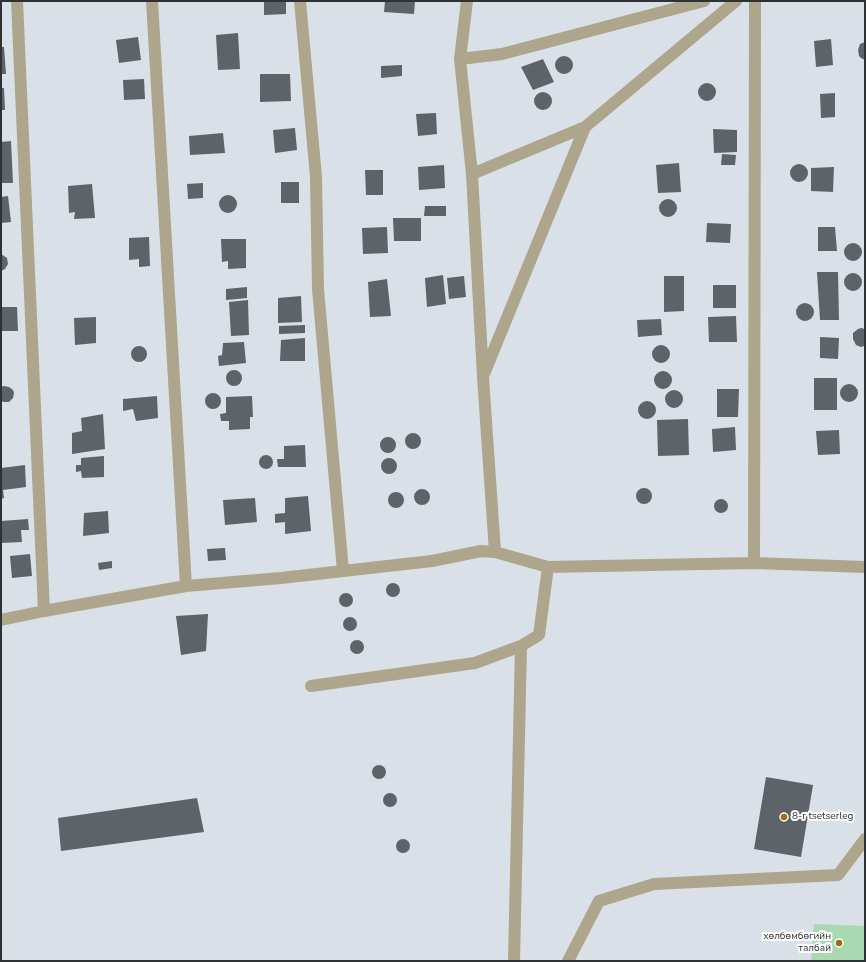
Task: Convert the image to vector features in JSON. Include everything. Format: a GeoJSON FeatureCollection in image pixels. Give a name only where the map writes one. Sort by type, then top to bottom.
{"type":"FeatureCollection","features":[{"type":"Feature","properties":{"kind":"street"},"geometry":{"type":"LineString","coordinates":[[17,1],[44,611]]}},
{"type":"Feature","properties":{"kind":"street"},"geometry":{"type":"LineString","coordinates":[[152,1],[186,586]]}},
{"type":"Feature","properties":{"kind":"street"},"geometry":{"type":"LineString","coordinates":[[300,1],[316,177],[318,289],[343,571]]}},
{"type":"Feature","properties":{"kind":"street"},"geometry":{"type":"LineString","coordinates":[[467,1],[460,58],[472,174],[483,377],[495,552]]}},
{"type":"Feature","properties":{"kind":"street"},"geometry":{"type":"LineString","coordinates":[[460,58],[502,54],[704,1]]}},
{"type":"Feature","properties":{"kind":"street"},"geometry":{"type":"LineString","coordinates":[[472,174],[585,127],[736,1]]}},
{"type":"Feature","properties":{"kind":"street"},"geometry":{"type":"LineString","coordinates":[[754,563],[755,1]]}},
{"type":"Feature","properties":{"kind":"street"},"geometry":{"type":"LineString","coordinates":[[483,377],[585,127]]}},
{"type":"Feature","properties":{"kind":"street"},"geometry":{"type":"LineString","coordinates":[[1,620],[186,586],[432,562],[482,551],[495,552],[548,567],[754,563],[865,567]]}},
{"type":"Feature","properties":{"kind":"street"},"geometry":{"type":"LineString","coordinates":[[311,686],[475,663],[521,646],[538,635],[548,567]]}},
{"type":"Feature","properties":{"kind":"street"},"geometry":{"type":"LineString","coordinates":[[514,961],[521,646]]}},
{"type":"Feature","properties":{"kind":"street"},"geometry":{"type":"LineString","coordinates":[[568,961],[599,901],[654,884],[838,875],[865,839]]}},
{"type":"Feature","properties":{"kind":"green space","name":"хөлбөмбөгийн талбай"},"geometry":{"type":"Polygon","coordinates":[[[814,924],[865,926],[865,961],[811,961],[814,924]]]}},
{"type":"Feature","properties":{"kind":"building"},"geometry":{"type":"Polygon","coordinates":[[[264,1],[286,1],[286,14],[264,15],[264,1]]]}},
{"type":"Feature","properties":{"kind":"building"},"geometry":{"type":"Polygon","coordinates":[[[385,1],[415,1],[414,14],[384,12],[385,1]]]}},
{"type":"Feature","properties":{"kind":"building"},"geometry":{"type":"Polygon","coordinates":[[[238,33],[240,69],[218,70],[216,35],[238,33]]]}},
{"type":"Feature","properties":{"kind":"building"},"geometry":{"type":"Polygon","coordinates":[[[138,37],[141,60],[119,63],[116,40],[138,37]]]}},
{"type":"Feature","properties":{"kind":"building"},"geometry":{"type":"Polygon","coordinates":[[[831,39],[833,65],[816,67],[814,41],[831,39]]]}},
{"type":"Feature","properties":{"kind":"building"},"geometry":{"type":"Polygon","coordinates":[[[865,42],[865,60],[859,56],[858,50],[860,44],[865,42]]]}},
{"type":"Feature","properties":{"kind":"building"},"geometry":{"type":"Polygon","coordinates":[[[1,47],[4,47],[6,74],[1,74],[1,47]]]}},
{"type":"Feature","properties":{"kind":"building"},"geometry":{"type":"Polygon","coordinates":[[[564,56],[570,59],[573,65],[570,71],[564,74],[558,71],[555,65],[558,59],[564,56]]]}},
{"type":"Feature","properties":{"kind":"building"},"geometry":{"type":"Polygon","coordinates":[[[543,59],[554,82],[533,90],[521,67],[543,59]]]}},
{"type":"Feature","properties":{"kind":"building"},"geometry":{"type":"Polygon","coordinates":[[[402,65],[402,76],[381,78],[381,66],[402,65]]]}},
{"type":"Feature","properties":{"kind":"building"},"geometry":{"type":"Polygon","coordinates":[[[260,74],[290,74],[291,101],[260,102],[260,74]]]}},
{"type":"Feature","properties":{"kind":"building"},"geometry":{"type":"Polygon","coordinates":[[[144,79],[145,99],[124,100],[123,80],[144,79]]]}},
{"type":"Feature","properties":{"kind":"building"},"geometry":{"type":"Polygon","coordinates":[[[707,83],[713,86],[716,92],[713,98],[707,101],[701,98],[698,92],[701,86],[707,83]]]}},
{"type":"Feature","properties":{"kind":"building"},"geometry":{"type":"Polygon","coordinates":[[[1,88],[4,88],[5,110],[1,110],[1,88]]]}},
{"type":"Feature","properties":{"kind":"building"},"geometry":{"type":"Polygon","coordinates":[[[543,92],[549,95],[552,101],[549,107],[543,110],[537,107],[534,101],[537,95],[543,92]]]}},
{"type":"Feature","properties":{"kind":"building"},"geometry":{"type":"Polygon","coordinates":[[[835,93],[835,117],[821,118],[820,94],[835,93]]]}},
{"type":"Feature","properties":{"kind":"building"},"geometry":{"type":"Polygon","coordinates":[[[436,113],[437,134],[418,136],[416,114],[436,113]]]}},
{"type":"Feature","properties":{"kind":"building"},"geometry":{"type":"Polygon","coordinates":[[[295,128],[297,150],[275,153],[273,130],[295,128]]]}},
{"type":"Feature","properties":{"kind":"building"},"geometry":{"type":"Polygon","coordinates":[[[713,129],[737,130],[737,152],[714,153],[713,129]]]}},
{"type":"Feature","properties":{"kind":"building"},"geometry":{"type":"Polygon","coordinates":[[[223,133],[225,153],[190,155],[189,136],[223,133]]]}},
{"type":"Feature","properties":{"kind":"building"},"geometry":{"type":"Polygon","coordinates":[[[11,141],[13,183],[1,183],[1,142],[11,141]]]}},
{"type":"Feature","properties":{"kind":"building"},"geometry":{"type":"Polygon","coordinates":[[[722,154],[736,155],[735,165],[721,165],[722,154]]]}},
{"type":"Feature","properties":{"kind":"building"},"geometry":{"type":"Polygon","coordinates":[[[679,163],[681,192],[658,193],[656,165],[679,163]]]}},
{"type":"Feature","properties":{"kind":"building"},"geometry":{"type":"Polygon","coordinates":[[[799,164],[805,167],[808,173],[805,179],[799,182],[793,179],[790,173],[793,167],[799,164]]]}},
{"type":"Feature","properties":{"kind":"building"},"geometry":{"type":"Polygon","coordinates":[[[444,165],[445,188],[419,190],[418,167],[444,165]]]}},
{"type":"Feature","properties":{"kind":"building"},"geometry":{"type":"Polygon","coordinates":[[[834,167],[833,192],[811,191],[811,168],[834,167]]]}},
{"type":"Feature","properties":{"kind":"building"},"geometry":{"type":"Polygon","coordinates":[[[365,170],[383,170],[383,195],[366,195],[365,170]]]}},
{"type":"Feature","properties":{"kind":"building"},"geometry":{"type":"Polygon","coordinates":[[[281,182],[299,182],[299,203],[281,203],[281,182]]]}},
{"type":"Feature","properties":{"kind":"building"},"geometry":{"type":"Polygon","coordinates":[[[203,183],[203,198],[188,199],[187,184],[203,183]]]}},
{"type":"Feature","properties":{"kind":"building"},"geometry":{"type":"Polygon","coordinates":[[[92,184],[95,218],[74,219],[75,212],[69,213],[68,186],[92,184]]]}},
{"type":"Feature","properties":{"kind":"building"},"geometry":{"type":"Polygon","coordinates":[[[228,195],[234,198],[237,204],[234,210],[228,213],[222,210],[219,204],[222,198],[228,195]]]}},
{"type":"Feature","properties":{"kind":"building"},"geometry":{"type":"Polygon","coordinates":[[[8,196],[11,222],[1,223],[1,197],[8,196]]]}},
{"type":"Feature","properties":{"kind":"building"},"geometry":{"type":"Polygon","coordinates":[[[668,199],[674,202],[677,208],[674,214],[668,217],[662,214],[659,208],[662,202],[668,199]]]}},
{"type":"Feature","properties":{"kind":"building"},"geometry":{"type":"Polygon","coordinates":[[[425,206],[446,206],[446,216],[424,216],[425,206]]]}},
{"type":"Feature","properties":{"kind":"building"},"geometry":{"type":"Polygon","coordinates":[[[393,218],[421,218],[421,241],[394,241],[393,218]]]}},
{"type":"Feature","properties":{"kind":"building"},"geometry":{"type":"Polygon","coordinates":[[[707,223],[731,224],[730,243],[706,242],[707,223]]]}},
{"type":"Feature","properties":{"kind":"building"},"geometry":{"type":"Polygon","coordinates":[[[387,227],[388,253],[363,254],[362,228],[387,227]]]}},
{"type":"Feature","properties":{"kind":"building"},"geometry":{"type":"Polygon","coordinates":[[[818,227],[835,227],[837,251],[818,251],[818,227]]]}},
{"type":"Feature","properties":{"kind":"building"},"geometry":{"type":"Polygon","coordinates":[[[149,237],[150,266],[139,267],[139,259],[129,260],[129,238],[149,237]]]}},
{"type":"Feature","properties":{"kind":"building"},"geometry":{"type":"Polygon","coordinates":[[[221,239],[246,239],[246,268],[228,269],[228,261],[222,262],[221,239]]]}},
{"type":"Feature","properties":{"kind":"building"},"geometry":{"type":"Polygon","coordinates":[[[853,243],[859,246],[862,252],[859,258],[853,261],[847,258],[844,252],[847,246],[853,243]]]}},
{"type":"Feature","properties":{"kind":"building"},"geometry":{"type":"Polygon","coordinates":[[[1,254],[7,258],[8,264],[5,269],[1,271],[1,254]]]}},
{"type":"Feature","properties":{"kind":"building"},"geometry":{"type":"Polygon","coordinates":[[[817,272],[838,272],[839,320],[820,320],[817,272]]]}},
{"type":"Feature","properties":{"kind":"building"},"geometry":{"type":"Polygon","coordinates":[[[853,273],[859,276],[862,282],[859,288],[853,291],[847,288],[844,282],[847,276],[853,273]]]}},
{"type":"Feature","properties":{"kind":"building"},"geometry":{"type":"Polygon","coordinates":[[[443,275],[446,304],[427,307],[425,278],[443,275]]]}},
{"type":"Feature","properties":{"kind":"building"},"geometry":{"type":"Polygon","coordinates":[[[464,276],[466,297],[449,299],[447,278],[464,276]]]}},
{"type":"Feature","properties":{"kind":"building"},"geometry":{"type":"Polygon","coordinates":[[[664,276],[684,276],[684,311],[664,312],[664,276]]]}},
{"type":"Feature","properties":{"kind":"building"},"geometry":{"type":"Polygon","coordinates":[[[387,279],[391,316],[370,317],[368,282],[387,279]]]}},
{"type":"Feature","properties":{"kind":"building"},"geometry":{"type":"Polygon","coordinates":[[[713,285],[736,285],[736,308],[713,308],[713,285]]]}},
{"type":"Feature","properties":{"kind":"building"},"geometry":{"type":"Polygon","coordinates":[[[247,287],[247,298],[226,300],[226,289],[247,287]]]}},
{"type":"Feature","properties":{"kind":"building"},"geometry":{"type":"Polygon","coordinates":[[[301,296],[302,322],[278,323],[278,298],[301,296]]]}},
{"type":"Feature","properties":{"kind":"building"},"geometry":{"type":"Polygon","coordinates":[[[248,300],[249,335],[231,336],[229,302],[248,300]]]}},
{"type":"Feature","properties":{"kind":"building"},"geometry":{"type":"Polygon","coordinates":[[[805,303],[811,306],[814,312],[811,318],[805,321],[799,318],[796,312],[799,306],[805,303]]]}},
{"type":"Feature","properties":{"kind":"building"},"geometry":{"type":"Polygon","coordinates":[[[1,307],[17,307],[18,331],[1,331],[1,307]]]}},
{"type":"Feature","properties":{"kind":"building"},"geometry":{"type":"Polygon","coordinates":[[[736,316],[737,342],[709,342],[708,317],[736,316]]]}},
{"type":"Feature","properties":{"kind":"building"},"geometry":{"type":"Polygon","coordinates":[[[96,317],[96,343],[75,345],[74,318],[96,317]]]}},
{"type":"Feature","properties":{"kind":"building"},"geometry":{"type":"Polygon","coordinates":[[[661,319],[662,335],[638,337],[637,320],[661,319]]]}},
{"type":"Feature","properties":{"kind":"building"},"geometry":{"type":"Polygon","coordinates":[[[305,325],[305,333],[279,334],[279,326],[305,325]]]}},
{"type":"Feature","properties":{"kind":"building"},"geometry":{"type":"Polygon","coordinates":[[[861,328],[865,329],[865,346],[861,347],[856,345],[853,339],[853,333],[861,328]]]}},
{"type":"Feature","properties":{"kind":"building"},"geometry":{"type":"Polygon","coordinates":[[[820,337],[839,338],[838,359],[820,358],[820,337]]]}},
{"type":"Feature","properties":{"kind":"building"},"geometry":{"type":"Polygon","coordinates":[[[305,338],[305,361],[280,361],[281,340],[305,338]]]}},
{"type":"Feature","properties":{"kind":"building"},"geometry":{"type":"Polygon","coordinates":[[[244,342],[246,363],[219,366],[218,356],[222,355],[223,343],[244,342]]]}},
{"type":"Feature","properties":{"kind":"building"},"geometry":{"type":"Polygon","coordinates":[[[661,345],[667,348],[670,354],[667,360],[661,363],[655,360],[652,354],[655,348],[661,345]]]}},
{"type":"Feature","properties":{"kind":"building"},"geometry":{"type":"Polygon","coordinates":[[[136,346],[142,346],[147,351],[145,360],[142,362],[136,362],[131,357],[131,351],[136,346]]]}},
{"type":"Feature","properties":{"kind":"building"},"geometry":{"type":"Polygon","coordinates":[[[231,370],[237,370],[242,375],[240,384],[237,386],[231,386],[226,381],[226,375],[231,370]]]}},
{"type":"Feature","properties":{"kind":"building"},"geometry":{"type":"Polygon","coordinates":[[[663,371],[669,374],[672,380],[669,386],[663,389],[657,386],[654,380],[657,374],[663,371]]]}},
{"type":"Feature","properties":{"kind":"building"},"geometry":{"type":"Polygon","coordinates":[[[814,378],[837,378],[837,410],[814,410],[814,378]]]}},
{"type":"Feature","properties":{"kind":"building"},"geometry":{"type":"Polygon","coordinates":[[[849,384],[855,387],[858,393],[855,399],[849,402],[843,399],[840,393],[843,387],[849,384]]]}},
{"type":"Feature","properties":{"kind":"building"},"geometry":{"type":"Polygon","coordinates":[[[1,387],[9,387],[14,393],[13,398],[9,402],[1,401],[1,387]]]}},
{"type":"Feature","properties":{"kind":"building"},"geometry":{"type":"Polygon","coordinates":[[[717,389],[739,389],[738,417],[717,417],[717,389]]]}},
{"type":"Feature","properties":{"kind":"building"},"geometry":{"type":"Polygon","coordinates":[[[674,390],[680,393],[683,399],[680,405],[674,408],[668,405],[665,399],[668,393],[674,390]]]}},
{"type":"Feature","properties":{"kind":"building"},"geometry":{"type":"Polygon","coordinates":[[[210,393],[216,393],[221,398],[219,407],[216,409],[210,409],[205,404],[205,398],[210,393]]]}},
{"type":"Feature","properties":{"kind":"building"},"geometry":{"type":"Polygon","coordinates":[[[157,396],[158,418],[136,421],[133,409],[123,411],[123,399],[157,396]]]}},
{"type":"Feature","properties":{"kind":"building"},"geometry":{"type":"Polygon","coordinates":[[[252,396],[253,417],[250,417],[250,429],[229,430],[229,421],[221,421],[220,414],[226,413],[226,397],[252,396]]]}},
{"type":"Feature","properties":{"kind":"building"},"geometry":{"type":"Polygon","coordinates":[[[647,401],[653,404],[656,410],[653,416],[647,419],[641,416],[638,410],[641,404],[647,401]]]}},
{"type":"Feature","properties":{"kind":"building"},"geometry":{"type":"Polygon","coordinates":[[[103,414],[105,449],[72,454],[72,433],[82,431],[81,418],[103,414]]]}},
{"type":"Feature","properties":{"kind":"building"},"geometry":{"type":"Polygon","coordinates":[[[688,419],[689,455],[658,456],[657,420],[688,419]]]}},
{"type":"Feature","properties":{"kind":"building"},"geometry":{"type":"Polygon","coordinates":[[[735,427],[736,450],[713,452],[712,429],[735,427]]]}},
{"type":"Feature","properties":{"kind":"building"},"geometry":{"type":"Polygon","coordinates":[[[839,430],[840,454],[818,455],[816,431],[839,430]]]}},
{"type":"Feature","properties":{"kind":"building"},"geometry":{"type":"Polygon","coordinates":[[[410,433],[416,433],[421,438],[419,447],[416,449],[410,449],[405,444],[405,438],[410,433]]]}},
{"type":"Feature","properties":{"kind":"building"},"geometry":{"type":"Polygon","coordinates":[[[385,437],[391,437],[396,442],[394,451],[391,453],[385,453],[380,448],[380,442],[385,437]]]}},
{"type":"Feature","properties":{"kind":"building"},"geometry":{"type":"Polygon","coordinates":[[[305,445],[306,467],[278,467],[277,459],[284,459],[284,446],[305,445]]]}},
{"type":"Feature","properties":{"kind":"building"},"geometry":{"type":"Polygon","coordinates":[[[263,455],[269,455],[273,459],[273,465],[269,469],[263,469],[259,465],[259,459],[263,455]]]}},
{"type":"Feature","properties":{"kind":"building"},"geometry":{"type":"Polygon","coordinates":[[[104,456],[104,477],[82,478],[81,471],[76,472],[76,465],[81,465],[81,458],[104,456]]]}},
{"type":"Feature","properties":{"kind":"building"},"geometry":{"type":"Polygon","coordinates":[[[386,458],[392,458],[397,463],[395,472],[392,474],[386,474],[381,469],[381,463],[386,458]]]}},
{"type":"Feature","properties":{"kind":"building"},"geometry":{"type":"Polygon","coordinates":[[[25,465],[26,487],[3,490],[4,498],[1,499],[1,468],[25,465]]]}},
{"type":"Feature","properties":{"kind":"building"},"geometry":{"type":"Polygon","coordinates":[[[641,488],[647,488],[652,493],[650,502],[647,504],[641,504],[636,499],[636,493],[641,488]]]}},
{"type":"Feature","properties":{"kind":"building"},"geometry":{"type":"Polygon","coordinates":[[[419,489],[425,489],[430,494],[428,503],[425,505],[419,505],[414,500],[414,494],[419,489]]]}},
{"type":"Feature","properties":{"kind":"building"},"geometry":{"type":"Polygon","coordinates":[[[393,492],[399,492],[404,497],[402,506],[399,508],[393,508],[388,503],[388,497],[393,492]]]}},
{"type":"Feature","properties":{"kind":"building"},"geometry":{"type":"Polygon","coordinates":[[[308,496],[311,531],[285,534],[285,522],[275,523],[275,514],[285,513],[285,498],[308,496]]]}},
{"type":"Feature","properties":{"kind":"building"},"geometry":{"type":"Polygon","coordinates":[[[255,498],[257,522],[225,525],[223,500],[255,498]]]}},
{"type":"Feature","properties":{"kind":"building"},"geometry":{"type":"Polygon","coordinates":[[[718,499],[724,499],[728,503],[728,509],[724,513],[718,513],[714,509],[714,503],[718,499]]]}},
{"type":"Feature","properties":{"kind":"building"},"geometry":{"type":"Polygon","coordinates":[[[108,511],[109,533],[83,536],[84,513],[108,511]]]}},
{"type":"Feature","properties":{"kind":"building"},"geometry":{"type":"Polygon","coordinates":[[[28,519],[29,530],[21,530],[22,542],[1,543],[1,521],[28,519]]]}},
{"type":"Feature","properties":{"kind":"building"},"geometry":{"type":"Polygon","coordinates":[[[225,548],[226,560],[208,561],[207,549],[225,548]]]}},
{"type":"Feature","properties":{"kind":"building"},"geometry":{"type":"Polygon","coordinates":[[[30,554],[32,576],[12,578],[10,556],[30,554]]]}},
{"type":"Feature","properties":{"kind":"building"},"geometry":{"type":"Polygon","coordinates":[[[112,561],[112,568],[99,570],[98,563],[112,561]]]}},
{"type":"Feature","properties":{"kind":"building"},"geometry":{"type":"Polygon","coordinates":[[[390,583],[396,583],[400,587],[400,593],[396,597],[390,597],[386,593],[386,587],[390,583]]]}},
{"type":"Feature","properties":{"kind":"building"},"geometry":{"type":"Polygon","coordinates":[[[343,593],[349,593],[353,597],[353,603],[349,607],[343,607],[339,603],[339,597],[343,593]]]}},
{"type":"Feature","properties":{"kind":"building"},"geometry":{"type":"Polygon","coordinates":[[[208,614],[206,651],[181,655],[176,616],[208,614]]]}},
{"type":"Feature","properties":{"kind":"building"},"geometry":{"type":"Polygon","coordinates":[[[347,617],[353,617],[357,621],[357,627],[353,631],[347,631],[343,627],[343,621],[347,617]]]}},
{"type":"Feature","properties":{"kind":"building"},"geometry":{"type":"Polygon","coordinates":[[[354,640],[360,640],[364,644],[364,650],[360,654],[354,654],[350,650],[350,644],[354,640]]]}},
{"type":"Feature","properties":{"kind":"building"},"geometry":{"type":"Polygon","coordinates":[[[376,765],[382,765],[386,769],[386,775],[382,779],[376,779],[372,775],[372,769],[376,765]]]}},
{"type":"Feature","properties":{"kind":"building","name":"8-r tsetserleg"},"geometry":{"type":"Polygon","coordinates":[[[766,777],[813,785],[801,857],[754,849],[766,777]]]}},
{"type":"Feature","properties":{"kind":"building"},"geometry":{"type":"Polygon","coordinates":[[[387,793],[393,793],[397,797],[397,803],[393,807],[387,807],[383,803],[383,797],[387,793]]]}},
{"type":"Feature","properties":{"kind":"building"},"geometry":{"type":"Polygon","coordinates":[[[197,798],[204,832],[61,851],[58,818],[197,798]]]}},
{"type":"Feature","properties":{"kind":"building"},"geometry":{"type":"Polygon","coordinates":[[[400,839],[406,839],[410,843],[410,849],[406,853],[400,853],[396,849],[396,843],[400,839]]]}},
{"type":"Feature","properties":{"kind":"place","name":"8-r tsetserleg"},"geometry":{"type":"Point","coordinates":[784,817]}},
{"type":"Feature","properties":{"kind":"place","name":"хөлбөмбөгийн талбай"},"geometry":{"type":"Point","coordinates":[839,943]}}]}
